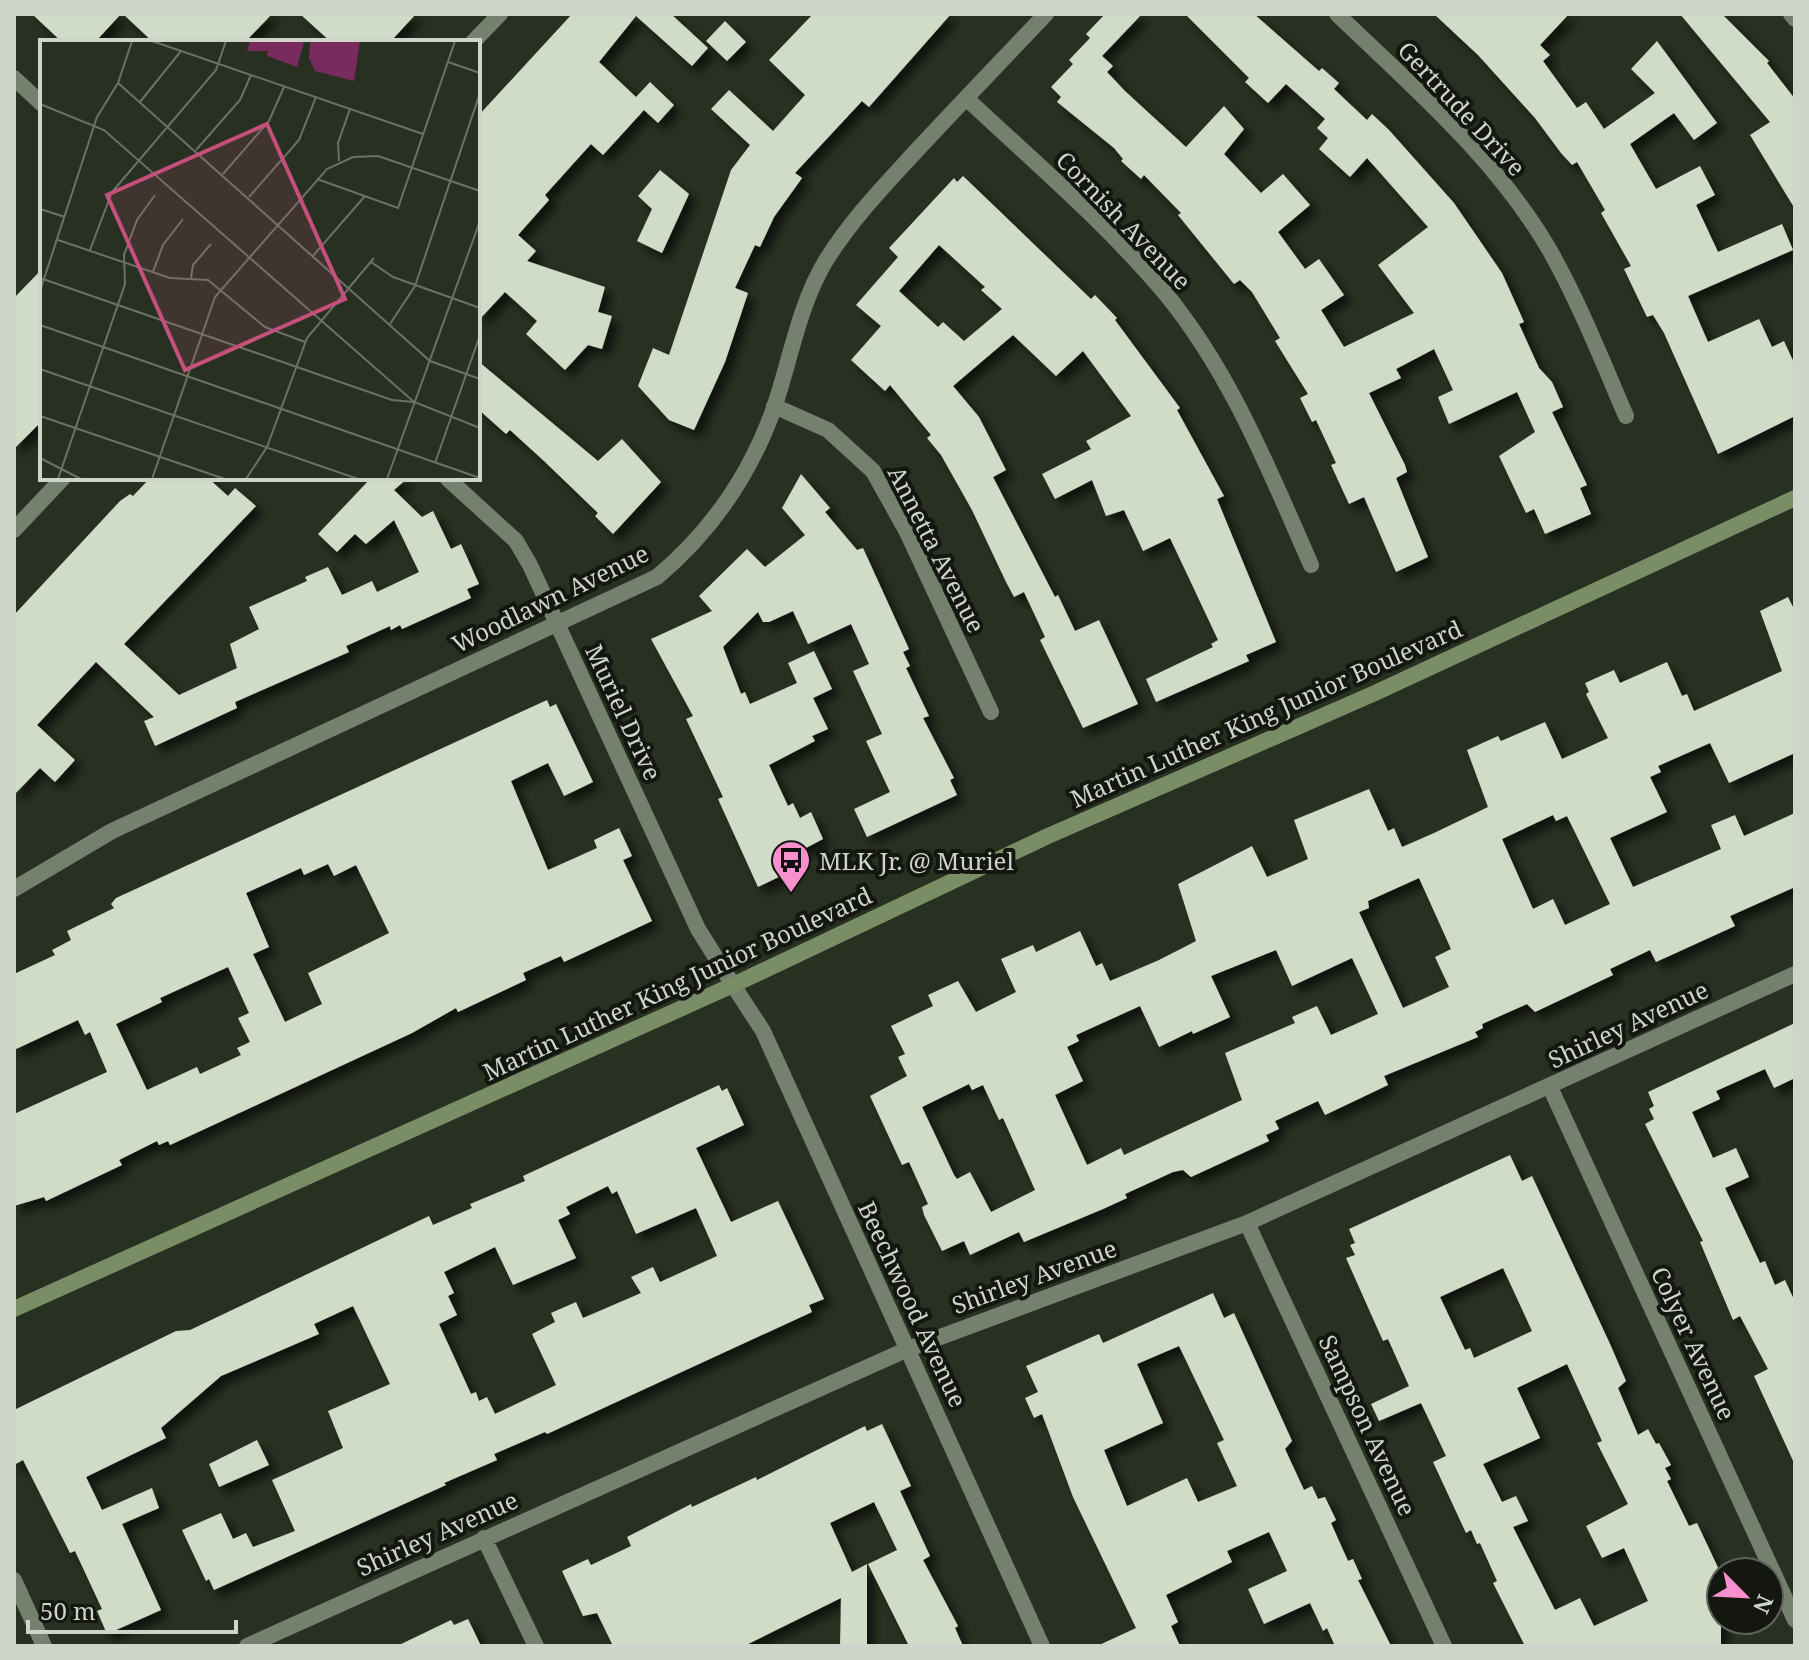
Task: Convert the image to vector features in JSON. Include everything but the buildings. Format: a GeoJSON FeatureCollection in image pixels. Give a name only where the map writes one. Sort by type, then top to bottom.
{"type":"FeatureCollection","features":[{"type":"Feature","properties":{"kind":"main road","name":"Martin Luther King Junior Boulevard"},"geometry":{"type":"LineString","coordinates":[[14,1309],[733,985],[1048,836],[1375,693],[1795,498]]}},
{"type":"Feature","properties":{"kind":"street"},"geometry":{"type":"LineString","coordinates":[[475,40],[500,14]]}},
{"type":"Feature","properties":{"kind":"street","name":"Woodlawn Avenue"},"geometry":{"type":"LineString","coordinates":[[14,889],[112,831],[657,577],[692,548],[723,510],[748,469],[774,406],[804,306],[824,263],[877,193],[1046,14]]}},
{"type":"Feature","properties":{"kind":"street","name":"Gertrude Drive"},"geometry":{"type":"LineString","coordinates":[[1337,14],[1454,127],[1518,205],[1548,249],[1582,313],[1626,416]]}},
{"type":"Feature","properties":{"kind":"street"},"geometry":{"type":"LineString","coordinates":[[14,78],[40,102]]}},
{"type":"Feature","properties":{"kind":"street","name":"Cornish Avenue"},"geometry":{"type":"LineString","coordinates":[[966,98],[1112,235],[1166,294],[1211,357],[1244,419],[1311,565]]}},
{"type":"Feature","properties":{"kind":"street","name":"Annetta Avenue"},"geometry":{"type":"LineString","coordinates":[[774,406],[828,430],[873,471],[907,532],[991,712]]}},
{"type":"Feature","properties":{"kind":"street"},"geometry":{"type":"LineString","coordinates":[[14,530],[61,480]]}},
{"type":"Feature","properties":{"kind":"street","name":"Muriel Drive"},"geometry":{"type":"LineString","coordinates":[[449,480],[516,541],[698,929],[733,985]]}},
{"type":"Feature","properties":{"kind":"street","name":"Shirley Avenue"},"geometry":{"type":"LineString","coordinates":[[247,1646],[908,1349],[1247,1223],[1795,974]]}},
{"type":"Feature","properties":{"kind":"street","name":"Beechwood Avenue"},"geometry":{"type":"LineString","coordinates":[[733,985],[763,1031],[1042,1646]]}},
{"type":"Feature","properties":{"kind":"street","name":"Colyer Avenue"},"geometry":{"type":"LineString","coordinates":[[1550,1087],[1795,1620]]}},
{"type":"Feature","properties":{"kind":"street","name":"Sampson Avenue"},"geometry":{"type":"LineString","coordinates":[[1247,1223],[1444,1646]]}},
{"type":"Feature","properties":{"kind":"street"},"geometry":{"type":"LineString","coordinates":[[484,1538],[536,1646]]}},
{"type":"Feature","properties":{"kind":"street"},"geometry":{"type":"LineString","coordinates":[[14,1580],[44,1646]]}},
{"type":"Feature","properties":{"kind":"place","name":"MLK Jr. @ Muriel"},"geometry":{"type":"Point","coordinates":[791,894]}}]}
